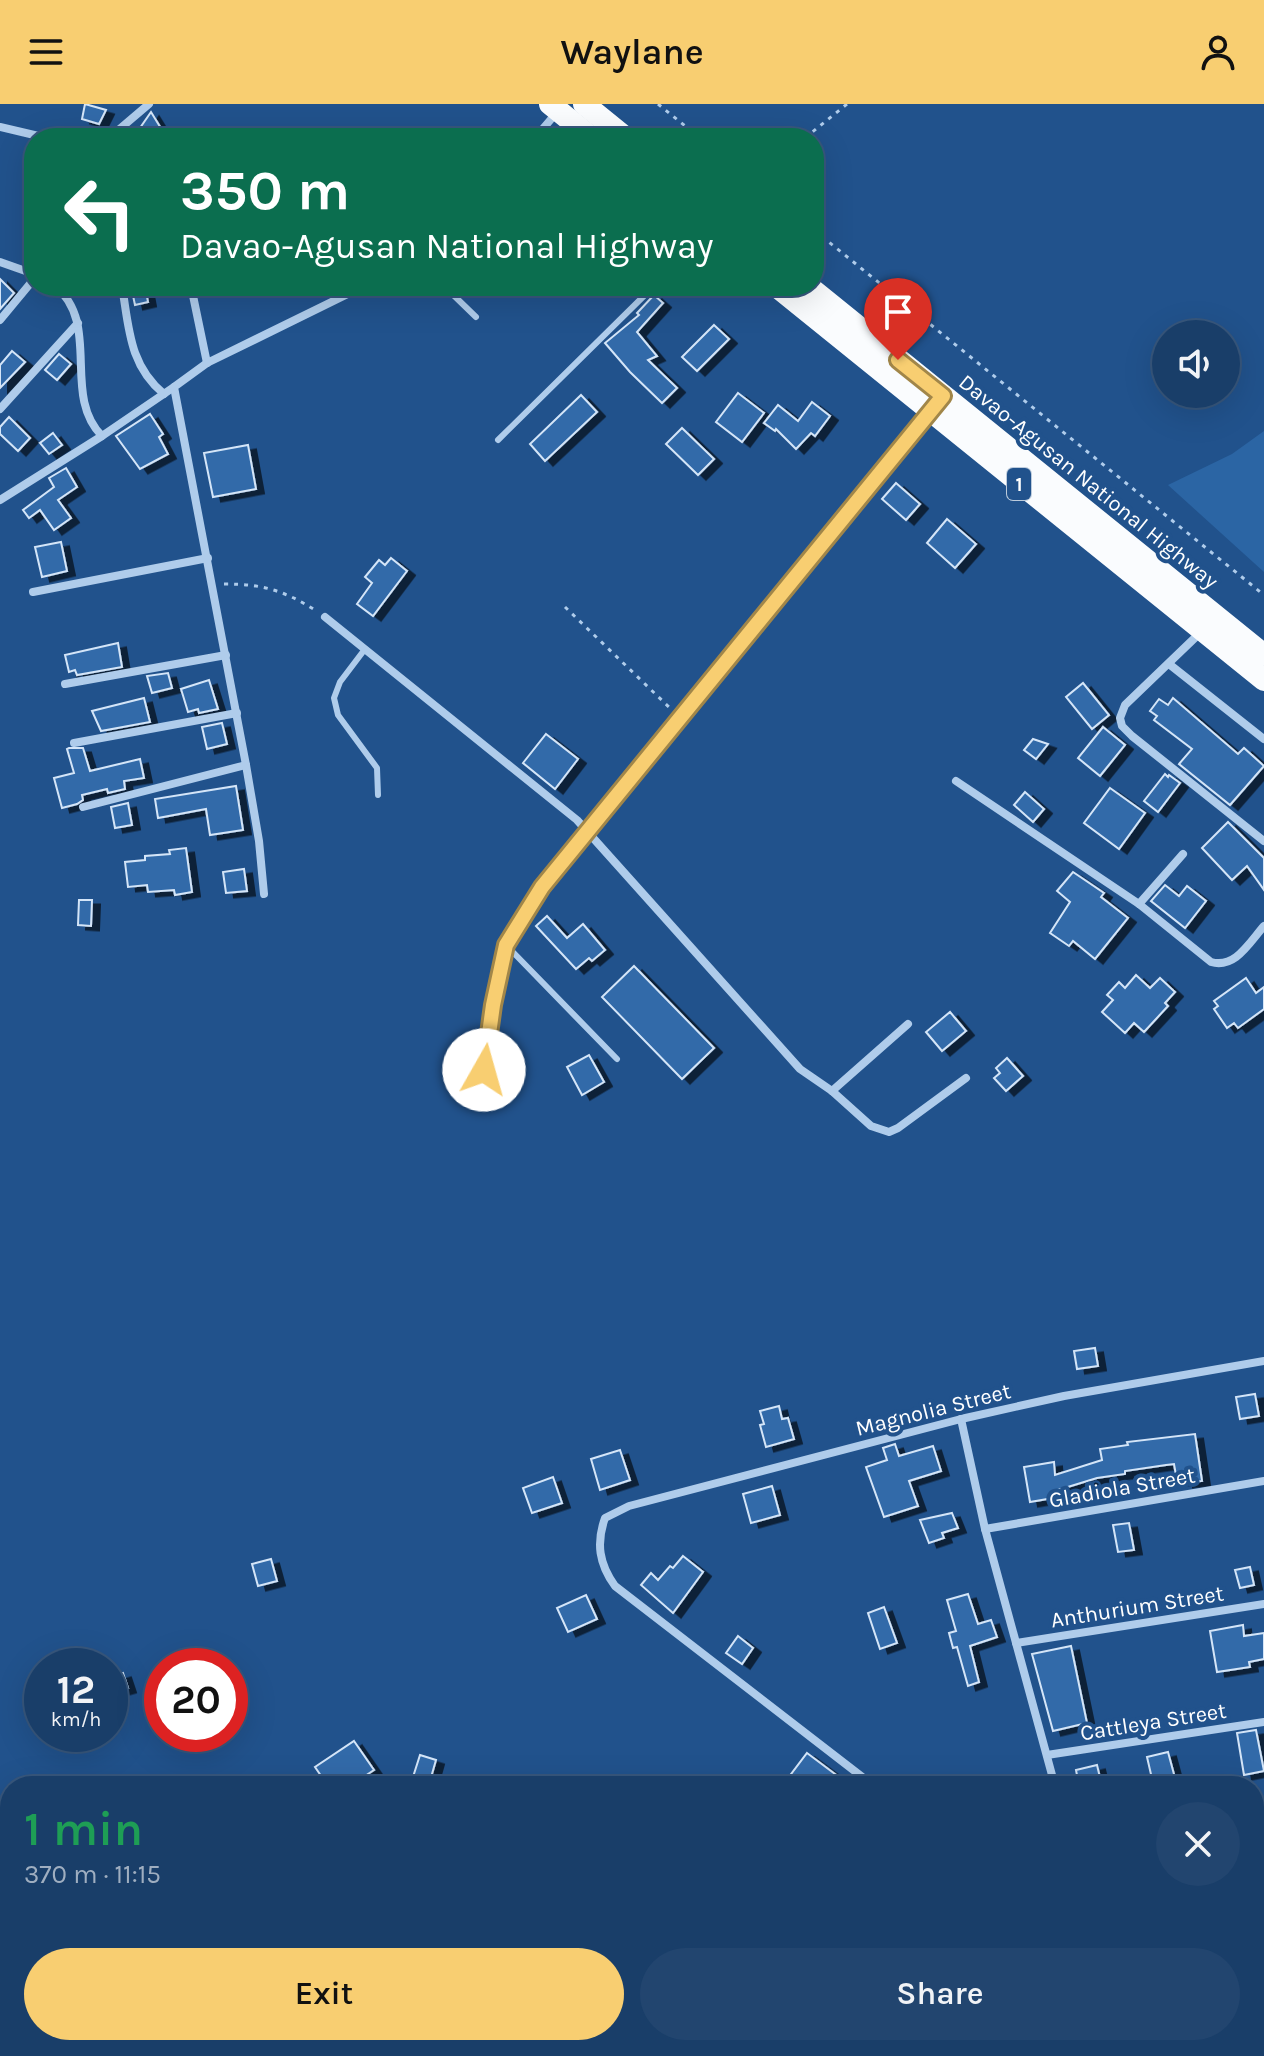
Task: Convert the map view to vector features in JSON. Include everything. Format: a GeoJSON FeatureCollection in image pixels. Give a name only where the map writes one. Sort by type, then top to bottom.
{"type":"FeatureCollection","features":[{"type":"Feature","properties":{"kind":"highway"},"geometry":{"type":"LineString","coordinates":[[584,104],[614,128]]}},
{"type":"Feature","properties":{"kind":"highway"},"geometry":{"type":"LineString","coordinates":[[557,106],[581,128]]}},
{"type":"Feature","properties":{"kind":"highway","name":"Davao-Agusan National Highway"},"geometry":{"type":"LineString","coordinates":[[790,296],[937,404],[1264,655]]}},
{"type":"Feature","properties":{"kind":"highway","name":"Davao-Agusan National Highway"},"geometry":{"type":"LineString","coordinates":[[819,296],[937,404],[1202,631],[1264,680]]}},
{"type":"Feature","properties":{"kind":"street"},"geometry":{"type":"LineString","coordinates":[[121,128],[149,104]]}},
{"type":"Feature","properties":{"kind":"street"},"geometry":{"type":"LineString","coordinates":[[542,128],[557,106]]}},
{"type":"Feature","properties":{"kind":"street"},"geometry":{"type":"LineString","coordinates":[[0,127],[24,133]]}},
{"type":"Feature","properties":{"kind":"street"},"geometry":{"type":"LineString","coordinates":[[0,262],[24,273]]}},
{"type":"Feature","properties":{"kind":"street"},"geometry":{"type":"LineString","coordinates":[[0,320],[24,290]]}},
{"type":"Feature","properties":{"kind":"street"},"geometry":{"type":"LineString","coordinates":[[65,296],[72,303],[78,323],[85,411],[102,436]]}},
{"type":"Feature","properties":{"kind":"street"},"geometry":{"type":"LineString","coordinates":[[124,296],[137,364],[164,394]]}},
{"type":"Feature","properties":{"kind":"street"},"geometry":{"type":"LineString","coordinates":[[193,296],[207,363]]}},
{"type":"Feature","properties":{"kind":"street"},"geometry":{"type":"LineString","coordinates":[[0,500],[102,436],[207,363],[344,296]]}},
{"type":"Feature","properties":{"kind":"street"},"geometry":{"type":"LineString","coordinates":[[0,409],[78,323]]}},
{"type":"Feature","properties":{"kind":"street"},"geometry":{"type":"LineString","coordinates":[[174,387],[237,713],[259,841],[264,894]]}},
{"type":"Feature","properties":{"kind":"street"},"geometry":{"type":"LineString","coordinates":[[513,930],[542,887],[937,404]]}},
{"type":"Feature","properties":{"kind":"street"},"geometry":{"type":"LineString","coordinates":[[33,592],[208,558]]}},
{"type":"Feature","properties":{"kind":"street"},"geometry":{"type":"LineString","coordinates":[[325,617],[568,811],[785,1054],[871,1126],[889,1132],[898,1128],[966,1078]]}},
{"type":"Feature","properties":{"kind":"street"},"geometry":{"type":"LineString","coordinates":[[1202,631],[1125,705],[1120,718],[1122,726],[1264,841]]}},
{"type":"Feature","properties":{"kind":"street"},"geometry":{"type":"LineString","coordinates":[[65,684],[226,655]]}},
{"type":"Feature","properties":{"kind":"street"},"geometry":{"type":"LineString","coordinates":[[1169,664],[1264,739]]}},
{"type":"Feature","properties":{"kind":"street"},"geometry":{"type":"LineString","coordinates":[[74,743],[237,713]]}},
{"type":"Feature","properties":{"kind":"street"},"geometry":{"type":"LineString","coordinates":[[83,807],[246,765]]}},
{"type":"Feature","properties":{"kind":"street"},"geometry":{"type":"LineString","coordinates":[[956,781],[1139,904],[1211,962],[1221,965],[1230,963],[1264,926]]}},
{"type":"Feature","properties":{"kind":"street"},"geometry":{"type":"LineString","coordinates":[[1139,904],[1183,854]]}},
{"type":"Feature","properties":{"kind":"street"},"geometry":{"type":"LineString","coordinates":[[832,1091],[908,1024]]}},
{"type":"Feature","properties":{"kind":"street","name":"Magnolia Street"},"geometry":{"type":"LineString","coordinates":[[861,1776],[615,1586],[604,1571],[600,1554],[600,1531],[605,1518],[616,1512],[961,1419],[1064,1396],[1264,1361]]}},
{"type":"Feature","properties":{"kind":"street"},"geometry":{"type":"LineString","coordinates":[[961,1419],[985,1529],[1052,1776]]}},
{"type":"Feature","properties":{"kind":"street","name":"Gladiola Street"},"geometry":{"type":"LineString","coordinates":[[985,1529],[1264,1481]]}},
{"type":"Feature","properties":{"kind":"street","name":"Anthurium Street"},"geometry":{"type":"LineString","coordinates":[[1016,1643],[1264,1604]]}},
{"type":"Feature","properties":{"kind":"street","name":"Cattleya Street"},"geometry":{"type":"LineString","coordinates":[[1047,1755],[1264,1722]]}},
{"type":"Feature","properties":{"kind":"lane"},"geometry":{"type":"LineString","coordinates":[[454,296],[476,317]]}},
{"type":"Feature","properties":{"kind":"lane"},"geometry":{"type":"LineString","coordinates":[[498,440],[644,296]]}},
{"type":"Feature","properties":{"kind":"lane"},"geometry":{"type":"LineString","coordinates":[[365,649],[340,682],[334,698],[338,715],[377,768],[378,795]]}},
{"type":"Feature","properties":{"kind":"lane"},"geometry":{"type":"LineString","coordinates":[[484,1070],[493,1005],[506,945],[513,930]]}},
{"type":"Feature","properties":{"kind":"lane"},"geometry":{"type":"LineString","coordinates":[[506,945],[617,1059]]}},
{"type":"Feature","properties":{"kind":"path"},"geometry":{"type":"LineString","coordinates":[[658,104],[688,128]]}},
{"type":"Feature","properties":{"kind":"path"},"geometry":{"type":"LineString","coordinates":[[817,128],[847,104]]}},
{"type":"Feature","properties":{"kind":"path"},"geometry":{"type":"LineString","coordinates":[[824,238],[1264,595]]}},
{"type":"Feature","properties":{"kind":"path"},"geometry":{"type":"LineString","coordinates":[[212,584],[252,585],[282,591],[325,617]]}},
{"type":"Feature","properties":{"kind":"path"},"geometry":{"type":"LineString","coordinates":[[565,607],[680,718]]}},
{"type":"Feature","properties":{"kind":"shaded area"},"geometry":{"type":"Polygon","coordinates":[[[1264,431],[1264,572],[1168,485],[1232,454],[1264,431]]]}},
{"type":"Feature","properties":{"kind":"building"},"geometry":{"type":"Polygon","coordinates":[[[85,104],[106,110],[99,124],[82,119],[85,104]]]}},
{"type":"Feature","properties":{"kind":"building"},"geometry":{"type":"Polygon","coordinates":[[[151,112],[161,128],[140,128],[151,112]]]}},
{"type":"Feature","properties":{"kind":"building"},"geometry":{"type":"Polygon","coordinates":[[[0,279],[14,293],[0,309],[0,279]]]}},
{"type":"Feature","properties":{"kind":"building"},"geometry":{"type":"Polygon","coordinates":[[[133,296],[147,296],[148,302],[135,305],[133,296]]]}},
{"type":"Feature","properties":{"kind":"building"},"geometry":{"type":"Polygon","coordinates":[[[653,296],[663,303],[637,332],[657,356],[648,360],[677,388],[662,403],[605,343],[639,315],[637,313],[653,296]]]}},
{"type":"Feature","properties":{"kind":"building"},"geometry":{"type":"Polygon","coordinates":[[[714,325],[729,339],[697,371],[682,357],[714,325]]]}},
{"type":"Feature","properties":{"kind":"building"},"geometry":{"type":"Polygon","coordinates":[[[12,351],[25,362],[0,388],[0,365],[12,351]]]}},
{"type":"Feature","properties":{"kind":"building"},"geometry":{"type":"Polygon","coordinates":[[[59,354],[71,364],[57,380],[45,370],[59,354]]]}},
{"type":"Feature","properties":{"kind":"building"},"geometry":{"type":"Polygon","coordinates":[[[738,393],[764,413],[742,442],[716,422],[738,393]]]}},
{"type":"Feature","properties":{"kind":"building"},"geometry":{"type":"Polygon","coordinates":[[[581,395],[597,412],[545,461],[530,444],[581,395]]]}},
{"type":"Feature","properties":{"kind":"building"},"geometry":{"type":"Polygon","coordinates":[[[812,402],[830,416],[815,436],[811,433],[796,449],[776,429],[764,423],[778,405],[798,421],[812,402]]]}},
{"type":"Feature","properties":{"kind":"building"},"geometry":{"type":"Polygon","coordinates":[[[150,414],[163,434],[159,437],[168,454],[140,469],[116,436],[150,414]]]}},
{"type":"Feature","properties":{"kind":"building"},"geometry":{"type":"Polygon","coordinates":[[[9,417],[30,438],[18,451],[0,434],[0,427],[9,417]]]}},
{"type":"Feature","properties":{"kind":"building"},"geometry":{"type":"Polygon","coordinates":[[[682,428],[714,459],[698,475],[666,444],[682,428]]]}},
{"type":"Feature","properties":{"kind":"building"},"geometry":{"type":"Polygon","coordinates":[[[53,433],[62,445],[49,454],[40,443],[53,433]]]}},
{"type":"Feature","properties":{"kind":"building"},"geometry":{"type":"Polygon","coordinates":[[[248,445],[256,489],[213,497],[204,453],[248,445]]]}},
{"type":"Feature","properties":{"kind":"building"},"geometry":{"type":"Polygon","coordinates":[[[66,468],[77,487],[58,500],[71,518],[54,530],[40,510],[29,518],[23,510],[54,487],[49,478],[66,468]]]}},
{"type":"Feature","properties":{"kind":"building"},"geometry":{"type":"Polygon","coordinates":[[[896,483],[920,504],[906,520],[882,499],[896,483]]]}},
{"type":"Feature","properties":{"kind":"building"},"geometry":{"type":"Polygon","coordinates":[[[947,519],[976,544],[955,568],[927,543],[947,519]]]}},
{"type":"Feature","properties":{"kind":"building"},"geometry":{"type":"Polygon","coordinates":[[[61,542],[67,571],[42,577],[35,547],[61,542]]]}},
{"type":"Feature","properties":{"kind":"building"},"geometry":{"type":"Polygon","coordinates":[[[391,558],[407,571],[373,616],[357,604],[372,583],[365,577],[379,560],[385,565],[391,558]]]}},
{"type":"Feature","properties":{"kind":"building"},"geometry":{"type":"Polygon","coordinates":[[[118,643],[122,667],[77,675],[75,670],[69,672],[65,655],[118,643]]]}},
{"type":"Feature","properties":{"kind":"building"},"geometry":{"type":"Polygon","coordinates":[[[168,673],[172,688],[152,693],[147,676],[168,673]]]}},
{"type":"Feature","properties":{"kind":"building"},"geometry":{"type":"Polygon","coordinates":[[[209,680],[218,709],[188,712],[181,689],[209,680]]]}},
{"type":"Feature","properties":{"kind":"building"},"geometry":{"type":"Polygon","coordinates":[[[1083,683],[1109,715],[1092,729],[1066,697],[1083,683]]]}},
{"type":"Feature","properties":{"kind":"building"},"geometry":{"type":"Polygon","coordinates":[[[144,698],[150,722],[101,731],[92,711],[144,698]]]}},
{"type":"Feature","properties":{"kind":"building"},"geometry":{"type":"Polygon","coordinates":[[[1173,698],[1238,754],[1244,748],[1264,766],[1230,805],[1179,764],[1192,749],[1154,720],[1157,716],[1150,711],[1159,699],[1168,705],[1173,698]]]}},
{"type":"Feature","properties":{"kind":"building"},"geometry":{"type":"Polygon","coordinates":[[[222,723],[227,744],[207,749],[202,727],[222,723]]]}},
{"type":"Feature","properties":{"kind":"building"},"geometry":{"type":"Polygon","coordinates":[[[1103,727],[1125,745],[1100,776],[1078,758],[1103,727]]]}},
{"type":"Feature","properties":{"kind":"building"},"geometry":{"type":"Polygon","coordinates":[[[546,734],[578,759],[555,789],[523,763],[546,734]]]}},
{"type":"Feature","properties":{"kind":"building"},"geometry":{"type":"Polygon","coordinates":[[[1033,739],[1048,744],[1036,759],[1024,750],[1033,739]]]}},
{"type":"Feature","properties":{"kind":"building"},"geometry":{"type":"Polygon","coordinates":[[[69,748],[83,748],[90,771],[140,759],[144,778],[124,781],[125,789],[108,793],[107,789],[82,795],[83,800],[77,804],[62,808],[54,778],[74,773],[69,748]]]}},
{"type":"Feature","properties":{"kind":"building"},"geometry":{"type":"Polygon","coordinates":[[[1165,774],[1180,783],[1158,812],[1144,801],[1165,774]]]}},
{"type":"Feature","properties":{"kind":"building"},"geometry":{"type":"Polygon","coordinates":[[[236,786],[243,830],[210,835],[206,809],[158,818],[155,799],[236,786]]]}},
{"type":"Feature","properties":{"kind":"building"},"geometry":{"type":"Polygon","coordinates":[[[1110,788],[1145,813],[1119,849],[1084,823],[1110,788]]]}},
{"type":"Feature","properties":{"kind":"building"},"geometry":{"type":"Polygon","coordinates":[[[1025,792],[1044,809],[1033,822],[1014,805],[1025,792]]]}},
{"type":"Feature","properties":{"kind":"building"},"geometry":{"type":"Polygon","coordinates":[[[128,803],[132,825],[115,828],[111,807],[128,803]]]}},
{"type":"Feature","properties":{"kind":"building"},"geometry":{"type":"Polygon","coordinates":[[[1228,822],[1264,858],[1264,890],[1247,866],[1232,880],[1202,848],[1228,822]]]}},
{"type":"Feature","properties":{"kind":"building"},"geometry":{"type":"Polygon","coordinates":[[[186,848],[192,892],[175,895],[174,890],[148,892],[147,885],[128,887],[125,862],[145,860],[145,856],[170,854],[169,850],[186,848]]]}},
{"type":"Feature","properties":{"kind":"building"},"geometry":{"type":"Polygon","coordinates":[[[244,869],[247,891],[226,893],[223,872],[244,869]]]}},
{"type":"Feature","properties":{"kind":"building"},"geometry":{"type":"Polygon","coordinates":[[[1073,872],[1104,893],[1101,897],[1128,918],[1095,959],[1073,941],[1069,946],[1050,933],[1070,902],[1057,891],[1073,872]]]}},
{"type":"Feature","properties":{"kind":"building"},"geometry":{"type":"Polygon","coordinates":[[[1165,885],[1179,896],[1187,886],[1206,901],[1185,928],[1151,901],[1165,885]]]}},
{"type":"Feature","properties":{"kind":"building"},"geometry":{"type":"Polygon","coordinates":[[[79,900],[92,900],[91,926],[78,925],[79,900]]]}},
{"type":"Feature","properties":{"kind":"building"},"geometry":{"type":"Polygon","coordinates":[[[547,916],[567,938],[583,924],[605,950],[576,969],[536,926],[547,916]]]}},
{"type":"Feature","properties":{"kind":"building"},"geometry":{"type":"Polygon","coordinates":[[[634,966],[714,1048],[682,1079],[602,997],[634,966]]]}},
{"type":"Feature","properties":{"kind":"building"},"geometry":{"type":"Polygon","coordinates":[[[1136,975],[1150,988],[1160,978],[1175,992],[1165,1003],[1168,1006],[1144,1032],[1134,1023],[1125,1033],[1102,1012],[1113,1000],[1107,995],[1119,982],[1125,988],[1136,975]]]}},
{"type":"Feature","properties":{"kind":"building"},"geometry":{"type":"Polygon","coordinates":[[[1246,978],[1256,993],[1264,987],[1264,1009],[1238,1028],[1234,1023],[1227,1028],[1214,1009],[1218,1006],[1214,1001],[1246,978]]]}},
{"type":"Feature","properties":{"kind":"building"},"geometry":{"type":"Polygon","coordinates":[[[950,1012],[966,1031],[942,1051],[926,1032],[950,1012]]]}},
{"type":"Feature","properties":{"kind":"building"},"geometry":{"type":"Polygon","coordinates":[[[589,1055],[604,1082],[582,1095],[567,1067],[589,1055]]]}},
{"type":"Feature","properties":{"kind":"building"},"geometry":{"type":"Polygon","coordinates":[[[1007,1058],[1023,1076],[1006,1091],[994,1078],[1000,1073],[996,1068],[1007,1058]]]}},
{"type":"Feature","properties":{"kind":"building"},"geometry":{"type":"Polygon","coordinates":[[[1095,1348],[1098,1366],[1077,1369],[1074,1351],[1095,1348]]]}},
{"type":"Feature","properties":{"kind":"building"},"geometry":{"type":"Polygon","coordinates":[[[1255,1394],[1259,1416],[1240,1419],[1236,1397],[1255,1394]]]}},
{"type":"Feature","properties":{"kind":"building"},"geometry":{"type":"Polygon","coordinates":[[[779,1406],[782,1419],[788,1418],[794,1439],[766,1447],[760,1411],[779,1406]]]}},
{"type":"Feature","properties":{"kind":"building"},"geometry":{"type":"Polygon","coordinates":[[[1195,1434],[1202,1481],[1177,1481],[1174,1464],[1097,1478],[1058,1490],[1059,1497],[1030,1502],[1024,1467],[1054,1462],[1055,1475],[1102,1460],[1100,1449],[1128,1445],[1127,1442],[1195,1434]]]}},
{"type":"Feature","properties":{"kind":"building"},"geometry":{"type":"Polygon","coordinates":[[[895,1444],[899,1456],[933,1446],[941,1471],[909,1481],[918,1506],[884,1517],[866,1467],[887,1460],[883,1448],[895,1444]]]}},
{"type":"Feature","properties":{"kind":"building"},"geometry":{"type":"Polygon","coordinates":[[[620,1450],[630,1480],[600,1490],[591,1459],[620,1450]]]}},
{"type":"Feature","properties":{"kind":"building"},"geometry":{"type":"Polygon","coordinates":[[[553,1477],[562,1503],[532,1513],[523,1488],[553,1477]]]}},
{"type":"Feature","properties":{"kind":"building"},"geometry":{"type":"Polygon","coordinates":[[[772,1486],[780,1515],[751,1523],[743,1494],[772,1486]]]}},
{"type":"Feature","properties":{"kind":"building"},"geometry":{"type":"Polygon","coordinates":[[[952,1513],[958,1528],[942,1533],[944,1538],[929,1543],[920,1520],[952,1513]]]}},
{"type":"Feature","properties":{"kind":"building"},"geometry":{"type":"Polygon","coordinates":[[[1129,1523],[1134,1550],[1118,1552],[1113,1525],[1129,1523]]]}},
{"type":"Feature","properties":{"kind":"building"},"geometry":{"type":"Polygon","coordinates":[[[683,1556],[703,1572],[673,1613],[641,1585],[651,1573],[658,1580],[683,1556]]]}},
{"type":"Feature","properties":{"kind":"building"},"geometry":{"type":"Polygon","coordinates":[[[271,1559],[277,1581],[258,1586],[252,1564],[271,1559]]]}},
{"type":"Feature","properties":{"kind":"building"},"geometry":{"type":"Polygon","coordinates":[[[1250,1567],[1254,1585],[1240,1588],[1235,1570],[1250,1567]]]}},
{"type":"Feature","properties":{"kind":"building"},"geometry":{"type":"Polygon","coordinates":[[[968,1594],[978,1624],[991,1620],[997,1637],[970,1646],[979,1682],[968,1686],[957,1647],[953,1648],[949,1633],[956,1631],[947,1600],[968,1594]]]}},
{"type":"Feature","properties":{"kind":"building"},"geometry":{"type":"Polygon","coordinates":[[[586,1595],[597,1619],[568,1632],[557,1608],[586,1595]]]}},
{"type":"Feature","properties":{"kind":"building"},"geometry":{"type":"Polygon","coordinates":[[[884,1607],[897,1643],[880,1649],[868,1613],[884,1607]]]}},
{"type":"Feature","properties":{"kind":"building"},"geometry":{"type":"Polygon","coordinates":[[[1243,1625],[1244,1636],[1264,1633],[1264,1659],[1249,1662],[1250,1667],[1217,1672],[1210,1631],[1243,1625]]]}},
{"type":"Feature","properties":{"kind":"building"},"geometry":{"type":"Polygon","coordinates":[[[738,1636],[753,1648],[742,1664],[726,1653],[738,1636]]]}},
{"type":"Feature","properties":{"kind":"building"},"geometry":{"type":"Polygon","coordinates":[[[1071,1646],[1087,1723],[1053,1731],[1032,1654],[1071,1646]]]}},
{"type":"Feature","properties":{"kind":"building"},"geometry":{"type":"Polygon","coordinates":[[[1256,1730],[1264,1771],[1244,1775],[1237,1733],[1256,1730]]]}},
{"type":"Feature","properties":{"kind":"building"},"geometry":{"type":"Polygon","coordinates":[[[354,1741],[374,1770],[365,1776],[321,1776],[315,1767],[354,1741]]]}},
{"type":"Feature","properties":{"kind":"building"},"geometry":{"type":"Polygon","coordinates":[[[1168,1752],[1174,1776],[1151,1776],[1147,1757],[1168,1752]]]}},
{"type":"Feature","properties":{"kind":"building"},"geometry":{"type":"Polygon","coordinates":[[[807,1753],[838,1776],[790,1776],[807,1753]]]}},
{"type":"Feature","properties":{"kind":"building"},"geometry":{"type":"Polygon","coordinates":[[[420,1755],[436,1760],[431,1776],[413,1776],[420,1755]]]}},
{"type":"Feature","properties":{"kind":"building"},"geometry":{"type":"Polygon","coordinates":[[[1097,1765],[1100,1776],[1077,1776],[1076,1770],[1097,1765]]]}},
{"type":"Feature","properties":{"kind":"route"},"geometry":{"type":"LineString","coordinates":[[484,1070],[493,1005],[506,945],[542,887],[943,396],[898,360]]}}]}
